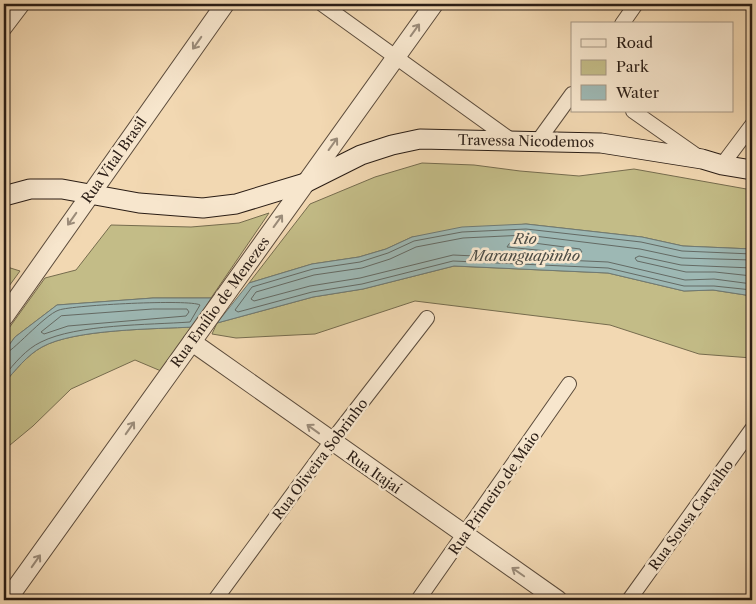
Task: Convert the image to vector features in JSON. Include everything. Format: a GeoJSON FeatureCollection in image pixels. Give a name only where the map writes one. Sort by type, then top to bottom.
{"type":"FeatureCollection","features":[{"type":"Feature","properties":{"kind":"main road","name":"Travessa Nicodemos"},"geometry":{"type":"LineString","coordinates":[[4,196],[30,189],[77,190],[89,195],[139,203],[203,208],[236,204],[305,183],[361,155],[392,145],[420,140],[538,140],[601,143],[702,159],[722,165],[752,170]]}},
{"type":"Feature","properties":{"kind":"street"},"geometry":{"type":"LineString","coordinates":[[4,29],[23,4]]}},
{"type":"Feature","properties":{"kind":"street","name":"Rua Vital Brasil"},"geometry":{"type":"LineString","coordinates":[[4,317],[225,4]]}},
{"type":"Feature","properties":{"kind":"street"},"geometry":{"type":"LineString","coordinates":[[322,4],[512,140]]}},
{"type":"Feature","properties":{"kind":"street","name":"Rua Emílio de Menezes"},"geometry":{"type":"LineString","coordinates":[[8,600],[434,4]]}},
{"type":"Feature","properties":{"kind":"street"},"geometry":{"type":"LineString","coordinates":[[623,22],[636,4]]}},
{"type":"Feature","properties":{"kind":"street"},"geometry":{"type":"LineString","coordinates":[[538,140],[571,95]]}},
{"type":"Feature","properties":{"kind":"street"},"geometry":{"type":"LineString","coordinates":[[634,112],[702,159]]}},
{"type":"Feature","properties":{"kind":"street"},"geometry":{"type":"LineString","coordinates":[[722,165],[752,125]]}},
{"type":"Feature","properties":{"kind":"street","name":"Rua Oliveira Sobrinho"},"geometry":{"type":"LineString","coordinates":[[215,600],[331,442],[426,318]]}},
{"type":"Feature","properties":{"kind":"street","name":"Rua Itajaí"},"geometry":{"type":"LineString","coordinates":[[196,335],[331,442],[558,600]]}},
{"type":"Feature","properties":{"kind":"street","name":"Rua Primeiro de Maio"},"geometry":{"type":"LineString","coordinates":[[418,600],[569,384]]}},
{"type":"Feature","properties":{"kind":"street","name":"Rua Sousa Carvalho"},"geometry":{"type":"LineString","coordinates":[[629,600],[752,429]]}},
{"type":"Feature","properties":{"kind":"green space"},"geometry":{"type":"Polygon","coordinates":[[[422,163],[474,165],[579,176],[634,169],[752,190],[752,249],[683,246],[642,237],[526,224],[412,237],[386,249],[359,257],[312,264],[249,283],[310,204],[375,177],[422,163]]]}},
{"type":"Feature","properties":{"kind":"green space"},"geometry":{"type":"Polygon","coordinates":[[[269,213],[211,298],[153,298],[57,305],[15,337],[4,352],[4,335],[45,278],[76,270],[111,225],[191,227],[239,223],[269,213]]]}},
{"type":"Feature","properties":{"kind":"green space"},"geometry":{"type":"Polygon","coordinates":[[[4,266],[20,271],[4,293],[4,266]]]}},
{"type":"Feature","properties":{"kind":"green space"},"geometry":{"type":"Polygon","coordinates":[[[454,266],[608,273],[684,291],[713,290],[752,296],[752,358],[699,354],[610,325],[415,301],[315,334],[236,338],[212,334],[217,323],[313,297],[363,289],[454,266]]]}},
{"type":"Feature","properties":{"kind":"green space"},"geometry":{"type":"Polygon","coordinates":[[[194,327],[161,371],[135,360],[71,389],[33,426],[4,450],[4,383],[37,350],[56,341],[94,333],[194,327]]]}},
{"type":"Feature","properties":{"kind":"water","name":"Rio Maranguapinho"},"geometry":{"type":"Polygon","coordinates":[[[526,224],[642,237],[683,246],[752,249],[752,296],[713,290],[684,291],[608,273],[454,266],[363,289],[313,297],[217,323],[249,283],[312,264],[359,257],[386,249],[412,237],[462,227],[526,224]]]}},
{"type":"Feature","properties":{"kind":"water"},"geometry":{"type":"Polygon","coordinates":[[[153,298],[211,298],[194,327],[94,333],[56,341],[31,354],[4,383],[4,352],[15,337],[57,305],[153,298]]]}}]}
